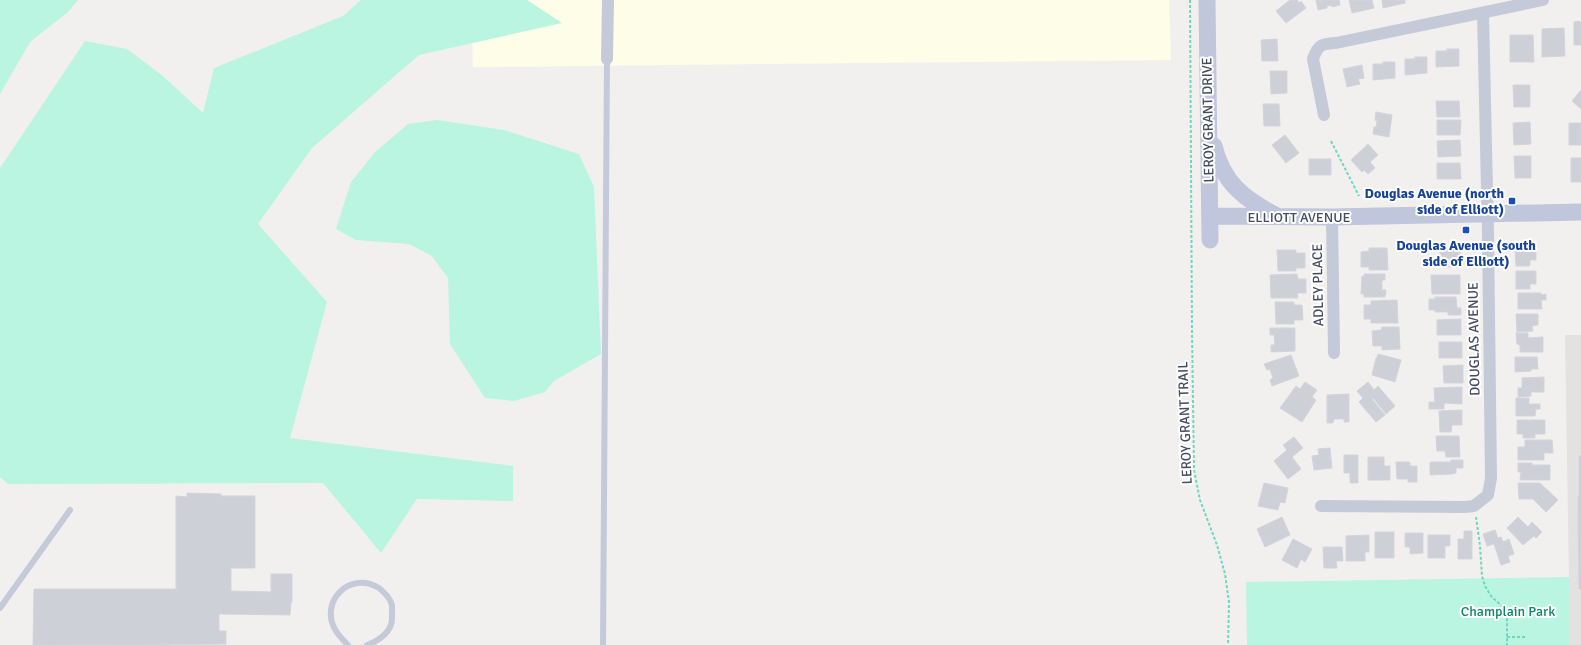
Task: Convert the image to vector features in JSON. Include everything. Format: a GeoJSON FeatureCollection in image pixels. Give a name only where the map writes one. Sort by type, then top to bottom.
{"type":"FeatureCollection","features":[{"type":"Feature","properties":{"kind":"street"},"geometry":{"type":"LineString","coordinates":[[607,59],[608,0]]}},
{"type":"Feature","properties":{"kind":"street","name":"LEROY GRANT DRIVE"},"geometry":{"type":"LineString","coordinates":[[1207,0],[1210,240]]}},
{"type":"Feature","properties":{"kind":"street"},"geometry":{"type":"LineString","coordinates":[[1324,116],[1313,59],[1316,50],[1323,44],[1336,43],[1543,0]]}},
{"type":"Feature","properties":{"kind":"street","name":"DOUGLAS AVENUE"},"geometry":{"type":"LineString","coordinates":[[1474,506],[1488,495],[1491,478],[1483,12]]}},
{"type":"Feature","properties":{"kind":"street"},"geometry":{"type":"LineString","coordinates":[[1208,127],[1216,155],[1226,178],[1234,187],[1258,206],[1279,217]]}},
{"type":"Feature","properties":{"kind":"street","name":"ELLIOTT AVENUE"},"geometry":{"type":"LineString","coordinates":[[1210,216],[1332,217],[1581,212]]}},
{"type":"Feature","properties":{"kind":"street","name":"ADLEY PLACE"},"geometry":{"type":"LineString","coordinates":[[1332,217],[1334,353]]}},
{"type":"Feature","properties":{"kind":"street"},"geometry":{"type":"LineString","coordinates":[[1321,506],[1474,506]]}},
{"type":"Feature","properties":{"kind":"lane"},"geometry":{"type":"LineString","coordinates":[[603,645],[607,59]]}},
{"type":"Feature","properties":{"kind":"lane"},"geometry":{"type":"LineString","coordinates":[[0,608],[70,510]]}},
{"type":"Feature","properties":{"kind":"lane"},"geometry":{"type":"LineString","coordinates":[[348,645],[336,632],[330,618],[332,604],[341,590],[356,583],[372,584],[384,592],[392,604],[392,621],[384,636],[367,645]]}},
{"type":"Feature","properties":{"kind":"path","name":"LEROY GRANT TRAIL"},"geometry":{"type":"LineString","coordinates":[[1190,0],[1194,470],[1200,500],[1217,545],[1225,574],[1229,602],[1228,645]]}},
{"type":"Feature","properties":{"kind":"path"},"geometry":{"type":"LineString","coordinates":[[1331,141],[1359,196]]}},
{"type":"Feature","properties":{"kind":"path"},"geometry":{"type":"LineString","coordinates":[[1474,506],[1485,586],[1491,596],[1504,608],[1507,616],[1507,645]]}},
{"type":"Feature","properties":{"kind":"path"},"geometry":{"type":"LineString","coordinates":[[1507,637],[1526,637]]}},
{"type":"Feature","properties":{"kind":"shaded area"},"geometry":{"type":"Polygon","coordinates":[[[471,0],[1169,0],[1171,60],[473,67],[471,0]]]}},
{"type":"Feature","properties":{"kind":"shaded area"},"geometry":{"type":"Polygon","coordinates":[[[1565,335],[1581,335],[1581,645],[1570,645],[1565,335]]]}},
{"type":"Feature","properties":{"kind":"green space"},"geometry":{"type":"Polygon","coordinates":[[[0,0],[78,0],[68,12],[30,42],[0,94],[0,0]]]}},
{"type":"Feature","properties":{"kind":"green space"},"geometry":{"type":"Polygon","coordinates":[[[361,0],[527,0],[562,23],[419,55],[312,148],[258,224],[327,302],[290,438],[513,466],[513,501],[417,499],[381,553],[323,483],[8,484],[0,477],[0,168],[85,41],[127,49],[163,76],[203,113],[214,68],[343,16],[361,0]]]}},
{"type":"Feature","properties":{"kind":"green space"},"geometry":{"type":"Polygon","coordinates":[[[437,120],[504,130],[579,154],[594,187],[601,354],[554,381],[545,392],[514,401],[485,398],[450,344],[448,278],[432,256],[409,244],[356,240],[336,229],[351,182],[375,152],[408,124],[437,120]]]}},
{"type":"Feature","properties":{"kind":"green space","name":"Champlain Park"},"geometry":{"type":"Polygon","coordinates":[[[1569,577],[1570,645],[1247,645],[1246,582],[1569,577]]]}},
{"type":"Feature","properties":{"kind":"building"},"geometry":{"type":"Polygon","coordinates":[[[1290,0],[1297,0],[1299,3],[1301,1],[1306,8],[1286,23],[1276,11],[1290,0]]]}},
{"type":"Feature","properties":{"kind":"building"},"geometry":{"type":"Polygon","coordinates":[[[1316,0],[1339,0],[1340,5],[1332,7],[1332,5],[1327,6],[1327,8],[1318,10],[1316,0]]]}},
{"type":"Feature","properties":{"kind":"building"},"geometry":{"type":"Polygon","coordinates":[[[1349,0],[1372,0],[1374,8],[1352,13],[1349,0]]]}},
{"type":"Feature","properties":{"kind":"building"},"geometry":{"type":"Polygon","coordinates":[[[1382,0],[1405,0],[1405,3],[1383,8],[1382,0]]]}},
{"type":"Feature","properties":{"kind":"building"},"geometry":{"type":"Polygon","coordinates":[[[1579,21],[1581,23],[1581,45],[1574,45],[1574,22],[1579,21]]]}},
{"type":"Feature","properties":{"kind":"building"},"geometry":{"type":"Polygon","coordinates":[[[1564,28],[1565,56],[1542,57],[1542,29],[1564,28]]]}},
{"type":"Feature","properties":{"kind":"building"},"geometry":{"type":"Polygon","coordinates":[[[1510,35],[1533,35],[1534,62],[1510,62],[1510,35]]]}},
{"type":"Feature","properties":{"kind":"building"},"geometry":{"type":"Polygon","coordinates":[[[1277,39],[1278,61],[1262,61],[1261,40],[1277,39]]]}},
{"type":"Feature","properties":{"kind":"building"},"geometry":{"type":"Polygon","coordinates":[[[1447,49],[1459,49],[1459,66],[1436,67],[1436,51],[1447,51],[1447,49]]]}},
{"type":"Feature","properties":{"kind":"building"},"geometry":{"type":"Polygon","coordinates":[[[1415,57],[1427,57],[1427,73],[1405,75],[1405,59],[1415,59],[1415,57]]]}},
{"type":"Feature","properties":{"kind":"building"},"geometry":{"type":"Polygon","coordinates":[[[1383,62],[1395,62],[1395,78],[1373,80],[1373,64],[1383,64],[1383,62]]]}},
{"type":"Feature","properties":{"kind":"building"},"geometry":{"type":"Polygon","coordinates":[[[1362,65],[1364,78],[1358,79],[1360,84],[1347,87],[1343,69],[1362,65]]]}},
{"type":"Feature","properties":{"kind":"building"},"geometry":{"type":"Polygon","coordinates":[[[1270,71],[1287,71],[1287,93],[1271,94],[1270,71]]]}},
{"type":"Feature","properties":{"kind":"building"},"geometry":{"type":"Polygon","coordinates":[[[1513,85],[1530,85],[1530,107],[1514,107],[1513,85]]]}},
{"type":"Feature","properties":{"kind":"building"},"geometry":{"type":"Polygon","coordinates":[[[1581,90],[1581,109],[1572,101],[1581,90]]]}},
{"type":"Feature","properties":{"kind":"building"},"geometry":{"type":"Polygon","coordinates":[[[1436,101],[1459,101],[1460,117],[1437,117],[1436,101]]]}},
{"type":"Feature","properties":{"kind":"building"},"geometry":{"type":"Polygon","coordinates":[[[1263,104],[1279,104],[1280,126],[1264,126],[1263,104]]]}},
{"type":"Feature","properties":{"kind":"building"},"geometry":{"type":"Polygon","coordinates":[[[1376,112],[1392,115],[1389,137],[1373,134],[1377,121],[1375,120],[1376,112]]]}},
{"type":"Feature","properties":{"kind":"building"},"geometry":{"type":"Polygon","coordinates":[[[1437,120],[1461,120],[1460,135],[1437,135],[1437,120]]]}},
{"type":"Feature","properties":{"kind":"building"},"geometry":{"type":"Polygon","coordinates":[[[1530,122],[1531,144],[1514,145],[1513,123],[1530,122]]]}},
{"type":"Feature","properties":{"kind":"building"},"geometry":{"type":"Polygon","coordinates":[[[1569,123],[1581,123],[1581,145],[1569,145],[1569,123]]]}},
{"type":"Feature","properties":{"kind":"building"},"geometry":{"type":"Polygon","coordinates":[[[1285,135],[1299,153],[1286,163],[1272,145],[1285,135]]]}},
{"type":"Feature","properties":{"kind":"building"},"geometry":{"type":"Polygon","coordinates":[[[1460,140],[1461,156],[1438,157],[1437,141],[1460,140]]]}},
{"type":"Feature","properties":{"kind":"building"},"geometry":{"type":"Polygon","coordinates":[[[1368,144],[1378,155],[1370,162],[1375,168],[1368,174],[1364,170],[1362,172],[1351,160],[1368,144]]]}},
{"type":"Feature","properties":{"kind":"building"},"geometry":{"type":"Polygon","coordinates":[[[1514,156],[1531,156],[1531,178],[1515,178],[1514,156]]]}},
{"type":"Feature","properties":{"kind":"building"},"geometry":{"type":"Polygon","coordinates":[[[1571,158],[1581,158],[1581,182],[1571,182],[1571,158]]]}},
{"type":"Feature","properties":{"kind":"building"},"geometry":{"type":"Polygon","coordinates":[[[1309,159],[1331,159],[1331,175],[1309,175],[1309,159]]]}},
{"type":"Feature","properties":{"kind":"building"},"geometry":{"type":"Polygon","coordinates":[[[1437,163],[1460,163],[1461,179],[1437,179],[1437,163]]]}},
{"type":"Feature","properties":{"kind":"building"},"geometry":{"type":"Polygon","coordinates":[[[1369,248],[1387,248],[1388,270],[1369,270],[1369,267],[1361,267],[1361,252],[1369,251],[1369,248]]]}},
{"type":"Feature","properties":{"kind":"building"},"geometry":{"type":"Polygon","coordinates":[[[1440,248],[1460,249],[1460,267],[1445,267],[1446,262],[1440,262],[1440,248]]]}},
{"type":"Feature","properties":{"kind":"building"},"geometry":{"type":"Polygon","coordinates":[[[1515,248],[1536,248],[1536,260],[1530,260],[1530,266],[1516,266],[1515,248]]]}},
{"type":"Feature","properties":{"kind":"building"},"geometry":{"type":"Polygon","coordinates":[[[1277,250],[1296,250],[1296,253],[1305,253],[1305,268],[1296,268],[1296,271],[1278,271],[1277,250]]]}},
{"type":"Feature","properties":{"kind":"building"},"geometry":{"type":"Polygon","coordinates":[[[1516,271],[1536,271],[1536,284],[1530,284],[1530,289],[1516,289],[1516,271]]]}},
{"type":"Feature","properties":{"kind":"building"},"geometry":{"type":"Polygon","coordinates":[[[1297,274],[1298,279],[1306,279],[1306,293],[1297,293],[1298,298],[1271,298],[1270,275],[1297,274]]]}},
{"type":"Feature","properties":{"kind":"building"},"geometry":{"type":"Polygon","coordinates":[[[1364,274],[1385,274],[1385,280],[1382,280],[1382,290],[1386,290],[1385,297],[1364,297],[1364,294],[1361,294],[1362,276],[1364,277],[1364,274]]]}},
{"type":"Feature","properties":{"kind":"building"},"geometry":{"type":"Polygon","coordinates":[[[1431,275],[1460,275],[1460,294],[1432,294],[1431,275]]]}},
{"type":"Feature","properties":{"kind":"building"},"geometry":{"type":"Polygon","coordinates":[[[1518,293],[1546,294],[1546,300],[1541,300],[1542,309],[1518,309],[1518,293]]]}},
{"type":"Feature","properties":{"kind":"building"},"geometry":{"type":"Polygon","coordinates":[[[1435,297],[1456,297],[1457,308],[1461,308],[1461,315],[1448,315],[1448,312],[1435,312],[1435,310],[1429,310],[1429,299],[1435,299],[1435,297]]]}},
{"type":"Feature","properties":{"kind":"building"},"geometry":{"type":"Polygon","coordinates":[[[1397,300],[1398,323],[1371,323],[1371,319],[1364,319],[1364,305],[1371,305],[1371,301],[1397,300]]]}},
{"type":"Feature","properties":{"kind":"building"},"geometry":{"type":"Polygon","coordinates":[[[1275,302],[1294,302],[1294,305],[1302,305],[1303,320],[1294,320],[1294,324],[1276,324],[1275,302]]]}},
{"type":"Feature","properties":{"kind":"building"},"geometry":{"type":"Polygon","coordinates":[[[1516,314],[1538,314],[1538,325],[1532,326],[1533,331],[1517,332],[1516,314]]]}},
{"type":"Feature","properties":{"kind":"building"},"geometry":{"type":"Polygon","coordinates":[[[1461,319],[1461,335],[1437,335],[1437,320],[1461,319]]]}},
{"type":"Feature","properties":{"kind":"building"},"geometry":{"type":"Polygon","coordinates":[[[1382,327],[1399,327],[1400,349],[1382,350],[1382,346],[1373,346],[1372,331],[1381,330],[1382,327]]]}},
{"type":"Feature","properties":{"kind":"building"},"geometry":{"type":"Polygon","coordinates":[[[1270,328],[1295,328],[1295,351],[1271,352],[1271,345],[1275,345],[1274,335],[1270,335],[1270,328]]]}},
{"type":"Feature","properties":{"kind":"building"},"geometry":{"type":"Polygon","coordinates":[[[1516,333],[1528,333],[1528,338],[1543,337],[1543,352],[1520,352],[1520,345],[1517,344],[1516,333]]]}},
{"type":"Feature","properties":{"kind":"building"},"geometry":{"type":"Polygon","coordinates":[[[1439,342],[1462,342],[1462,358],[1439,358],[1439,342]]]}},
{"type":"Feature","properties":{"kind":"building"},"geometry":{"type":"Polygon","coordinates":[[[1378,354],[1401,360],[1395,382],[1372,375],[1378,354]]]}},
{"type":"Feature","properties":{"kind":"building"},"geometry":{"type":"Polygon","coordinates":[[[1291,355],[1299,376],[1272,386],[1270,380],[1273,378],[1270,369],[1267,370],[1264,364],[1291,355]]]}},
{"type":"Feature","properties":{"kind":"building"},"geometry":{"type":"Polygon","coordinates":[[[1515,357],[1537,357],[1538,369],[1515,372],[1515,357]]]}},
{"type":"Feature","properties":{"kind":"building"},"geometry":{"type":"Polygon","coordinates":[[[1463,365],[1463,383],[1444,383],[1443,366],[1463,365]]]}},
{"type":"Feature","properties":{"kind":"building"},"geometry":{"type":"Polygon","coordinates":[[[1544,377],[1544,392],[1531,392],[1531,396],[1518,397],[1518,388],[1522,388],[1522,378],[1544,377]]]}},
{"type":"Feature","properties":{"kind":"building"},"geometry":{"type":"Polygon","coordinates":[[[1305,382],[1317,390],[1312,397],[1316,400],[1302,422],[1280,408],[1296,386],[1300,389],[1305,382]]]}},
{"type":"Feature","properties":{"kind":"building"},"geometry":{"type":"Polygon","coordinates":[[[1368,382],[1374,390],[1378,386],[1395,406],[1386,414],[1373,398],[1372,399],[1385,415],[1376,422],[1359,402],[1363,398],[1357,391],[1368,382]]]}},
{"type":"Feature","properties":{"kind":"building"},"geometry":{"type":"Polygon","coordinates":[[[1462,387],[1462,404],[1444,403],[1444,409],[1429,409],[1429,402],[1435,402],[1434,388],[1462,387]]]}},
{"type":"Feature","properties":{"kind":"building"},"geometry":{"type":"Polygon","coordinates":[[[1349,394],[1349,422],[1344,422],[1344,419],[1334,419],[1333,423],[1327,423],[1327,395],[1349,394]]]}},
{"type":"Feature","properties":{"kind":"building"},"geometry":{"type":"Polygon","coordinates":[[[1516,398],[1529,398],[1529,404],[1540,404],[1540,409],[1536,409],[1535,416],[1516,416],[1516,398]]]}},
{"type":"Feature","properties":{"kind":"building"},"geometry":{"type":"Polygon","coordinates":[[[1462,410],[1462,425],[1452,425],[1451,432],[1440,432],[1439,411],[1462,410]]]}},
{"type":"Feature","properties":{"kind":"building"},"geometry":{"type":"Polygon","coordinates":[[[1517,420],[1545,420],[1545,434],[1535,434],[1535,438],[1523,438],[1523,434],[1517,434],[1517,420]]]}},
{"type":"Feature","properties":{"kind":"building"},"geometry":{"type":"Polygon","coordinates":[[[1436,436],[1459,436],[1460,457],[1446,457],[1445,451],[1437,451],[1436,436]]]}},
{"type":"Feature","properties":{"kind":"building"},"geometry":{"type":"Polygon","coordinates":[[[1294,437],[1303,448],[1292,457],[1301,469],[1288,479],[1274,461],[1287,450],[1283,445],[1294,437]]]}},
{"type":"Feature","properties":{"kind":"building"},"geometry":{"type":"Polygon","coordinates":[[[1525,440],[1552,440],[1553,453],[1544,453],[1544,460],[1518,460],[1518,447],[1525,447],[1525,440]]]}},
{"type":"Feature","properties":{"kind":"building"},"geometry":{"type":"Polygon","coordinates":[[[1330,448],[1332,468],[1314,470],[1312,456],[1319,455],[1318,449],[1330,448]]]}},
{"type":"Feature","properties":{"kind":"building"},"geometry":{"type":"Polygon","coordinates":[[[1344,455],[1358,455],[1358,483],[1350,483],[1350,473],[1344,473],[1344,455]]]}},
{"type":"Feature","properties":{"kind":"building"},"geometry":{"type":"Polygon","coordinates":[[[1579,456],[1581,456],[1581,589],[1579,589],[1579,456]]]}},
{"type":"Feature","properties":{"kind":"building"},"geometry":{"type":"Polygon","coordinates":[[[1368,457],[1384,457],[1384,466],[1390,466],[1390,480],[1368,480],[1368,457]]]}},
{"type":"Feature","properties":{"kind":"building"},"geometry":{"type":"Polygon","coordinates":[[[1451,460],[1463,460],[1463,468],[1456,468],[1456,473],[1452,474],[1430,475],[1430,462],[1451,462],[1451,460]]]}},
{"type":"Feature","properties":{"kind":"building"},"geometry":{"type":"Polygon","coordinates":[[[1396,462],[1410,462],[1410,466],[1417,466],[1417,482],[1408,482],[1408,479],[1397,479],[1396,462]]]}},
{"type":"Feature","properties":{"kind":"building"},"geometry":{"type":"Polygon","coordinates":[[[1518,463],[1550,465],[1550,480],[1520,480],[1521,472],[1518,472],[1518,463]]]}},
{"type":"Feature","properties":{"kind":"building"},"geometry":{"type":"Polygon","coordinates":[[[1264,483],[1288,488],[1285,503],[1280,502],[1278,510],[1258,506],[1264,483]]]}},
{"type":"Feature","properties":{"kind":"building"},"geometry":{"type":"Polygon","coordinates":[[[1518,483],[1540,483],[1558,500],[1546,512],[1533,499],[1519,499],[1518,483]]]}},
{"type":"Feature","properties":{"kind":"building"},"geometry":{"type":"Polygon","coordinates":[[[187,493],[221,494],[221,496],[255,496],[255,568],[231,568],[231,591],[271,592],[271,574],[292,574],[292,602],[290,615],[219,614],[219,631],[226,631],[226,644],[33,645],[34,589],[176,589],[176,496],[187,497],[187,493]]]}},
{"type":"Feature","properties":{"kind":"building"},"geometry":{"type":"Polygon","coordinates":[[[1282,517],[1290,535],[1265,547],[1257,529],[1282,517]]]}},
{"type":"Feature","properties":{"kind":"building"},"geometry":{"type":"Polygon","coordinates":[[[1518,517],[1528,527],[1532,522],[1542,532],[1536,538],[1534,536],[1523,545],[1507,528],[1518,517]]]}},
{"type":"Feature","properties":{"kind":"building"},"geometry":{"type":"Polygon","coordinates":[[[1495,530],[1498,538],[1501,537],[1503,542],[1509,539],[1514,554],[1508,556],[1510,562],[1501,565],[1494,544],[1487,546],[1483,534],[1495,530]]]}},
{"type":"Feature","properties":{"kind":"building"},"geometry":{"type":"Polygon","coordinates":[[[1464,531],[1472,531],[1472,559],[1458,559],[1458,539],[1464,539],[1464,531]]]}},
{"type":"Feature","properties":{"kind":"building"},"geometry":{"type":"Polygon","coordinates":[[[1375,532],[1394,532],[1394,558],[1375,558],[1375,532]]]}},
{"type":"Feature","properties":{"kind":"building"},"geometry":{"type":"Polygon","coordinates":[[[1405,533],[1423,533],[1423,553],[1410,554],[1410,547],[1405,547],[1405,533]]]}},
{"type":"Feature","properties":{"kind":"building"},"geometry":{"type":"Polygon","coordinates":[[[1369,535],[1369,552],[1365,552],[1365,561],[1346,561],[1346,536],[1369,535]]]}},
{"type":"Feature","properties":{"kind":"building"},"geometry":{"type":"Polygon","coordinates":[[[1428,535],[1450,535],[1450,546],[1445,546],[1445,558],[1428,558],[1428,535]]]}},
{"type":"Feature","properties":{"kind":"building"},"geometry":{"type":"Polygon","coordinates":[[[1293,539],[1312,549],[1305,562],[1301,559],[1297,568],[1282,560],[1293,539]]]}},
{"type":"Feature","properties":{"kind":"building"},"geometry":{"type":"Polygon","coordinates":[[[1323,547],[1342,547],[1343,561],[1336,561],[1337,568],[1324,568],[1323,547]]]}},
{"type":"Feature","properties":{"kind":"place","name":"Douglas Avenue (north side of Elliott)"},"geometry":{"type":"Point","coordinates":[1512,201]}},
{"type":"Feature","properties":{"kind":"place","name":"Douglas Avenue (south side of Elliott)"},"geometry":{"type":"Point","coordinates":[1466,230]}}]}
